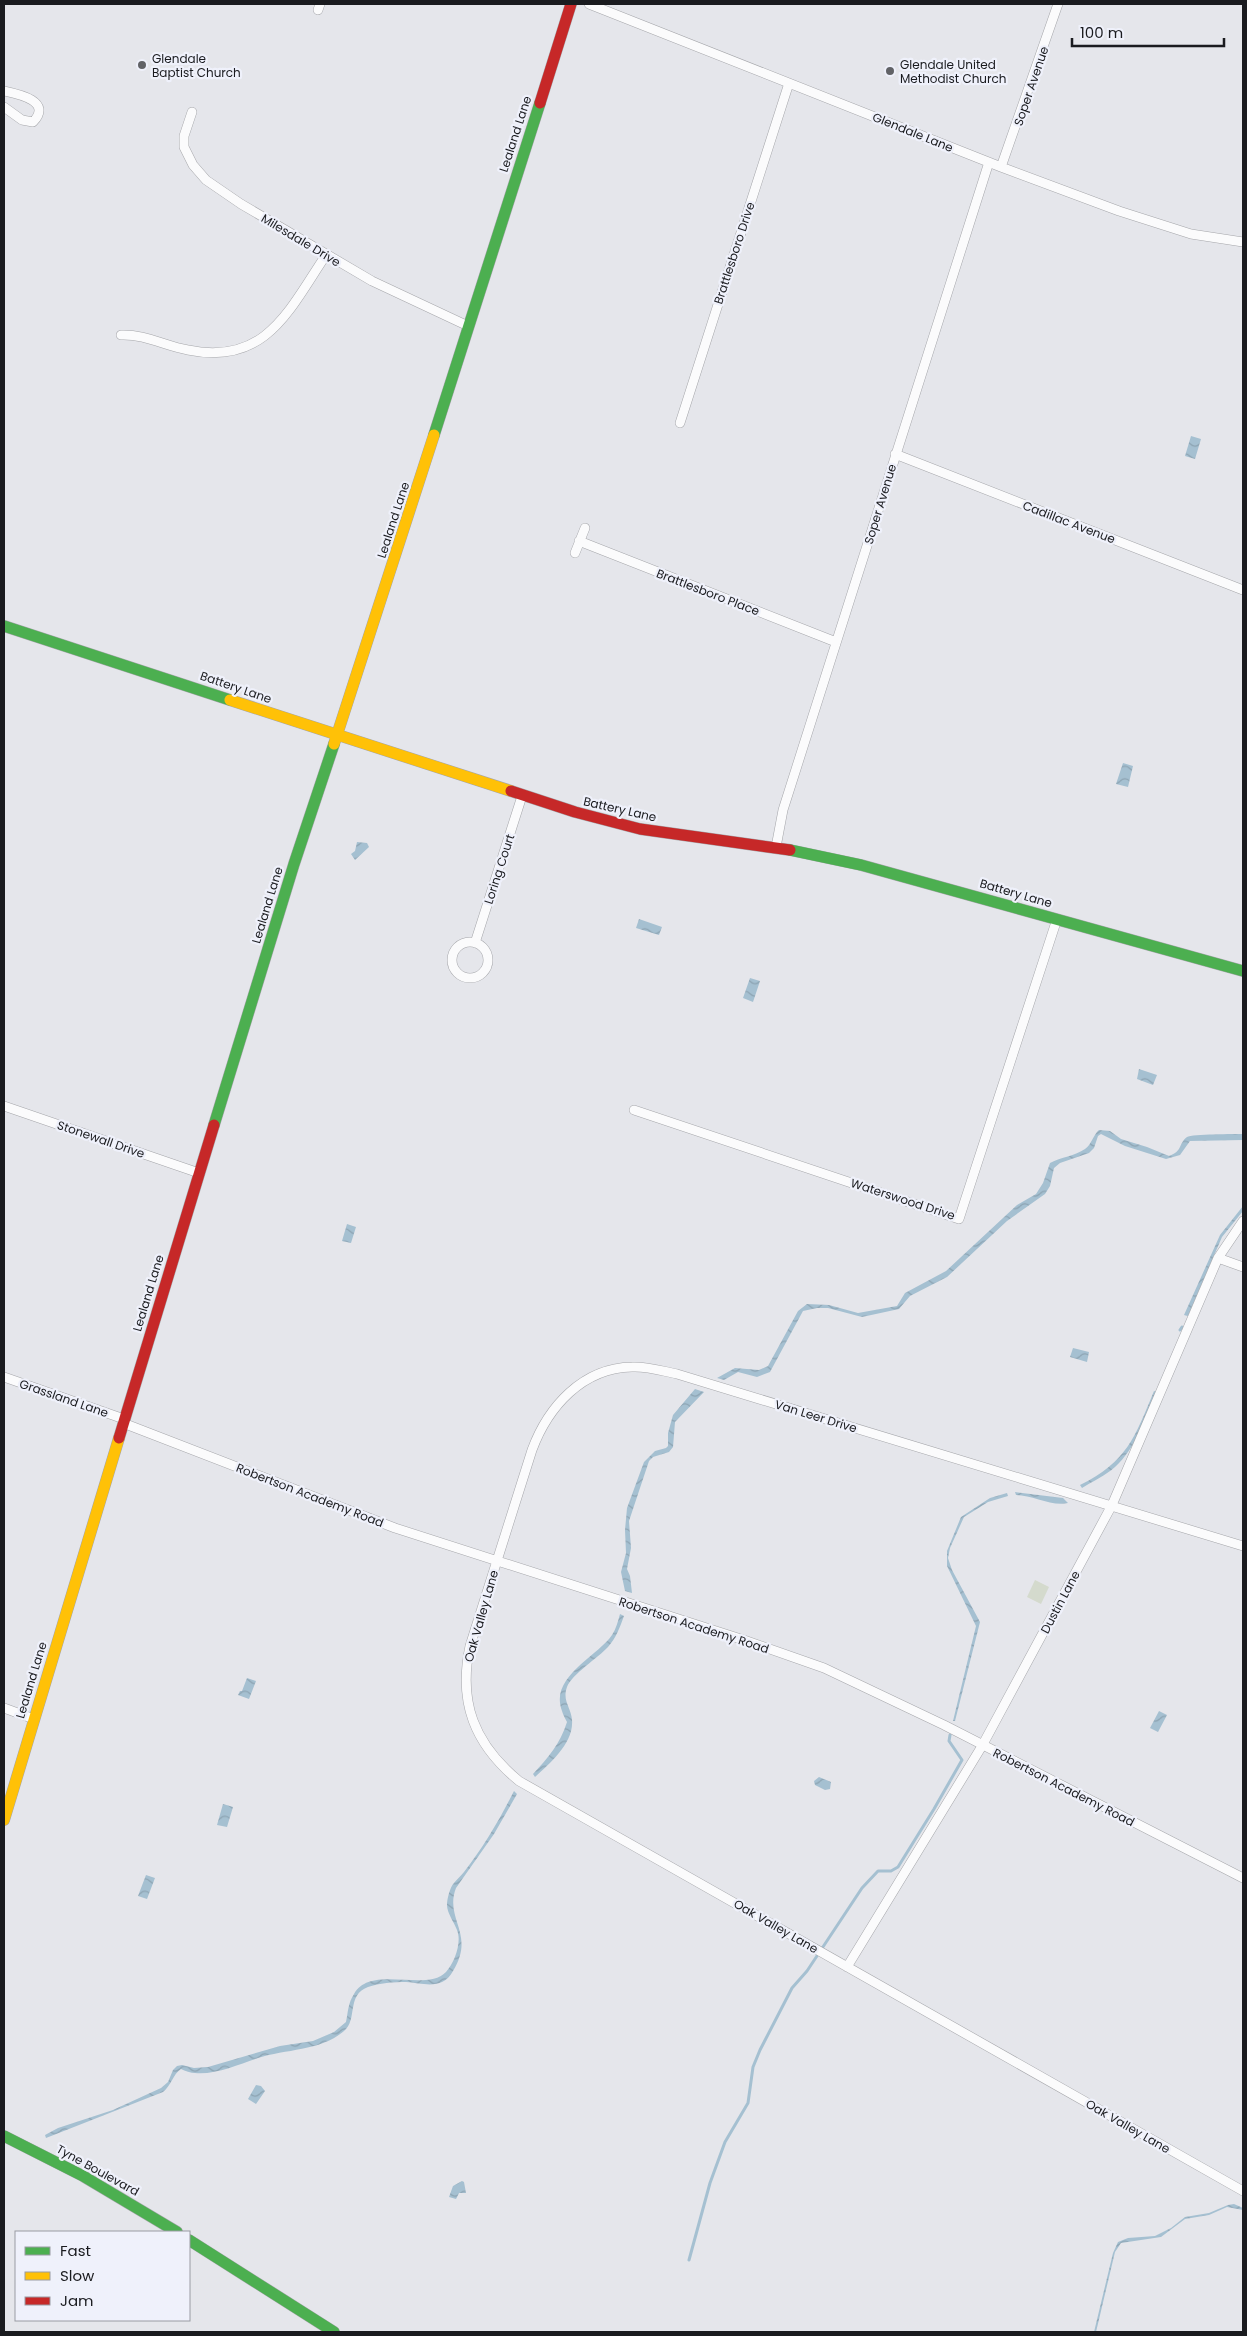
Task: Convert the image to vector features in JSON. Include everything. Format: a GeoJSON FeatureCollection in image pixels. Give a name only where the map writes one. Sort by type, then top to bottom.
{"type":"FeatureCollection","features":[{"type":"Feature","properties":{"kind":"street","name":"Lealand Lane"},"geometry":{"type":"LineString","coordinates":[[4,1820],[294,864],[395,559],[571,4]]}},
{"type":"Feature","properties":{"kind":"street","name":"Glendale Lane"},"geometry":{"type":"LineString","coordinates":[[589,4],[1001,167],[1161,226],[1206,237],[1243,242]]}},
{"type":"Feature","properties":{"kind":"street","name":"Soper Avenue"},"geometry":{"type":"LineString","coordinates":[[1001,167],[1058,4]]}},
{"type":"Feature","properties":{"kind":"street","name":"Brattlesboro Drive"},"geometry":{"type":"LineString","coordinates":[[680,422],[789,83]]}},
{"type":"Feature","properties":{"kind":"street"},"geometry":{"type":"LineString","coordinates":[[4,92],[33,100],[37,106],[37,115],[33,122],[26,122],[4,107]]}},
{"type":"Feature","properties":{"kind":"street","name":"Milesdale Drive"},"geometry":{"type":"LineString","coordinates":[[192,112],[184,136],[184,147],[188,157],[199,173],[235,200],[326,255],[398,294],[468,326]]}},
{"type":"Feature","properties":{"kind":"street","name":"Soper Avenue"},"geometry":{"type":"LineString","coordinates":[[776,847],[783,810],[989,162]]}},
{"type":"Feature","properties":{"kind":"street"},"geometry":{"type":"LineString","coordinates":[[121,335],[140,336],[198,352],[226,353],[242,350],[275,327],[326,255]]}},
{"type":"Feature","properties":{"kind":"street","name":"Cadillac Avenue"},"geometry":{"type":"LineString","coordinates":[[896,454],[1243,590]]}},
{"type":"Feature","properties":{"kind":"street"},"geometry":{"type":"LineString","coordinates":[[574,553],[585,528]]}},
{"type":"Feature","properties":{"kind":"street","name":"Brattlesboro Place"},"geometry":{"type":"LineString","coordinates":[[579,541],[836,642]]}},
{"type":"Feature","properties":{"kind":"street","name":"Battery Lane"},"geometry":{"type":"LineString","coordinates":[[4,626],[575,812],[634,828],[776,847],[878,869],[1243,972]]}},
{"type":"Feature","properties":{"kind":"street","name":"Loring Court"},"geometry":{"type":"LineString","coordinates":[[476,943],[522,796]]}},
{"type":"Feature","properties":{"kind":"street","name":"Waterswood Drive"},"geometry":{"type":"LineString","coordinates":[[634,1110],[959,1219],[1057,919]]}},
{"type":"Feature","properties":{"kind":"street"},"geometry":{"type":"LineString","coordinates":[[476,943],[487,954],[487,967],[476,978],[463,978],[454,969],[451,962],[453,953],[463,944],[476,943]]}},
{"type":"Feature","properties":{"kind":"street","name":"Stonewall Drive"},"geometry":{"type":"LineString","coordinates":[[4,1106],[199,1173]]}},
{"type":"Feature","properties":{"kind":"street","name":"Dustin Lane"},"geometry":{"type":"LineString","coordinates":[[847,1967],[982,1746],[1112,1505],[1218,1258],[1243,1221]]}},
{"type":"Feature","properties":{"kind":"street"},"geometry":{"type":"LineString","coordinates":[[1218,1258],[1243,1268]]}},
{"type":"Feature","properties":{"kind":"street","name":"Van Leer Drive"},"geometry":{"type":"LineString","coordinates":[[497,1562],[532,1450],[547,1416],[559,1401],[581,1384],[605,1372],[631,1367],[677,1374],[1243,1546]]}},
{"type":"Feature","properties":{"kind":"street","name":"Grassland Lane"},"geometry":{"type":"LineString","coordinates":[[4,1377],[124,1421]]}},
{"type":"Feature","properties":{"kind":"street","name":"Robertson Academy Road"},"geometry":{"type":"LineString","coordinates":[[124,1421],[395,1528],[744,1640],[824,1668],[897,1702],[1243,1878]]}},
{"type":"Feature","properties":{"kind":"street","name":"Oak Valley Lane"},"geometry":{"type":"LineString","coordinates":[[497,1562],[470,1646],[466,1676],[471,1715],[490,1753],[508,1772],[530,1788],[1243,2191]]}},
{"type":"Feature","properties":{"kind":"street"},"geometry":{"type":"LineString","coordinates":[[4,1708],[34,1719]]}},
{"type":"Feature","properties":{"kind":"street","name":"Tyne Boulevard"},"geometry":{"type":"LineString","coordinates":[[4,2136],[84,2176],[175,2231]]}},
{"type":"Feature","properties":{"kind":"street"},"geometry":{"type":"LineString","coordinates":[[190,2241],[334,2332]]}},
{"type":"Feature","properties":{"kind":"shaded area"},"geometry":{"type":"Polygon","coordinates":[[[1035,1580],[1049,1587],[1041,1604],[1027,1597],[1035,1580]]]}},
{"type":"Feature","properties":{"kind":"water"},"geometry":{"type":"Polygon","coordinates":[[[1191,436],[1201,439],[1195,459],[1185,456],[1191,436]]]}},
{"type":"Feature","properties":{"kind":"water"},"geometry":{"type":"Polygon","coordinates":[[[1123,763],[1133,766],[1128,787],[1116,784],[1123,763]]]}},
{"type":"Feature","properties":{"kind":"water"},"geometry":{"type":"Polygon","coordinates":[[[357,842],[367,843],[369,847],[355,860],[351,854],[355,851],[357,842]]]}},
{"type":"Feature","properties":{"kind":"water"},"geometry":{"type":"Polygon","coordinates":[[[639,919],[662,927],[659,935],[636,928],[639,919]]]}},
{"type":"Feature","properties":{"kind":"water"},"geometry":{"type":"Polygon","coordinates":[[[750,978],[760,981],[753,1002],[743,998],[750,978]]]}},
{"type":"Feature","properties":{"kind":"water"},"geometry":{"type":"Polygon","coordinates":[[[1139,1069],[1157,1075],[1153,1085],[1137,1079],[1139,1069]]]}},
{"type":"Feature","properties":{"kind":"water"},"geometry":{"type":"Polygon","coordinates":[[[1099,1130],[1110,1131],[1121,1139],[1169,1156],[1178,1150],[1187,1137],[1191,1136],[1243,1134],[1243,1140],[1190,1141],[1180,1155],[1166,1159],[1125,1146],[1101,1134],[1098,1136],[1094,1148],[1089,1153],[1060,1163],[1054,1168],[1050,1186],[1045,1194],[1007,1221],[947,1277],[910,1296],[899,1309],[862,1317],[828,1308],[803,1311],[770,1372],[757,1377],[738,1372],[724,1380],[717,1378],[735,1368],[759,1370],[768,1366],[798,1311],[807,1304],[829,1305],[858,1313],[897,1306],[905,1293],[946,1271],[1017,1205],[1036,1194],[1043,1183],[1050,1163],[1085,1149],[1099,1130]]]}},
{"type":"Feature","properties":{"kind":"water"},"geometry":{"type":"Polygon","coordinates":[[[1243,1206],[1243,1211],[1222,1237],[1188,1316],[1184,1315],[1220,1235],[1243,1206]]]}},
{"type":"Feature","properties":{"kind":"water"},"geometry":{"type":"Polygon","coordinates":[[[347,1224],[356,1227],[351,1243],[342,1241],[347,1224]]]}},
{"type":"Feature","properties":{"kind":"water"},"geometry":{"type":"Polygon","coordinates":[[[1073,1348],[1089,1352],[1087,1362],[1070,1357],[1073,1348]]]}},
{"type":"Feature","properties":{"kind":"water"},"geometry":{"type":"Polygon","coordinates":[[[695,1389],[704,1392],[675,1422],[673,1447],[669,1452],[653,1457],[649,1461],[629,1521],[631,1548],[627,1569],[630,1576],[632,1593],[625,1591],[621,1572],[626,1553],[625,1530],[627,1508],[644,1462],[655,1451],[668,1446],[668,1433],[673,1415],[695,1389]]]}},
{"type":"Feature","properties":{"kind":"water"},"geometry":{"type":"Polygon","coordinates":[[[1154,1391],[1157,1392],[1149,1412],[1129,1451],[1111,1470],[1082,1488],[1080,1485],[1109,1467],[1128,1447],[1154,1391]]]}},
{"type":"Feature","properties":{"kind":"water"},"geometry":{"type":"Polygon","coordinates":[[[1015,1492],[1063,1498],[1068,1503],[1049,1502],[1016,1495],[1015,1492]]]}},
{"type":"Feature","properties":{"kind":"water"},"geometry":{"type":"Polygon","coordinates":[[[1007,1493],[1008,1496],[988,1502],[964,1517],[950,1548],[948,1558],[952,1570],[980,1622],[955,1721],[953,1721],[976,1626],[947,1566],[947,1551],[961,1517],[990,1498],[1007,1493]]]}},
{"type":"Feature","properties":{"kind":"water"},"geometry":{"type":"Polygon","coordinates":[[[620,1614],[624,1616],[611,1644],[574,1677],[567,1687],[566,1700],[572,1720],[569,1737],[560,1752],[535,1777],[533,1774],[553,1750],[567,1722],[562,1712],[560,1699],[562,1688],[576,1668],[612,1635],[620,1614]]]}},
{"type":"Feature","properties":{"kind":"water"},"geometry":{"type":"Polygon","coordinates":[[[247,1678],[256,1681],[249,1699],[238,1695],[242,1691],[247,1678]]]}},
{"type":"Feature","properties":{"kind":"water"},"geometry":{"type":"Polygon","coordinates":[[[1159,1711],[1167,1715],[1158,1732],[1150,1728],[1159,1711]]]}},
{"type":"Feature","properties":{"kind":"water"},"geometry":{"type":"Polygon","coordinates":[[[819,1777],[831,1782],[830,1789],[825,1790],[815,1785],[814,1781],[819,1777]]]}},
{"type":"Feature","properties":{"kind":"water"},"geometry":{"type":"Polygon","coordinates":[[[514,1791],[517,1794],[494,1834],[456,1888],[453,1899],[461,1937],[461,1947],[459,1958],[449,1977],[438,1984],[406,1982],[368,1987],[357,1996],[348,2026],[335,2038],[314,2046],[269,2055],[211,2072],[193,2073],[181,2069],[163,2092],[46,2138],[45,2135],[58,2128],[113,2110],[161,2088],[168,2082],[173,2070],[177,2066],[208,2067],[280,2046],[313,2041],[334,2032],[346,2022],[350,2001],[362,1985],[385,1979],[426,1980],[437,1978],[446,1972],[455,1957],[459,1940],[457,1930],[447,1908],[450,1890],[471,1863],[497,1823],[514,1791]]]}},
{"type":"Feature","properties":{"kind":"water"},"geometry":{"type":"Polygon","coordinates":[[[223,1804],[233,1807],[227,1827],[217,1825],[223,1804]]]}},
{"type":"Feature","properties":{"kind":"water"},"geometry":{"type":"Polygon","coordinates":[[[146,1875],[155,1878],[147,1899],[138,1896],[146,1875]]]}},
{"type":"Feature","properties":{"kind":"water"},"geometry":{"type":"Polygon","coordinates":[[[256,2085],[261,2086],[265,2091],[256,2104],[248,2099],[256,2085]]]}},
{"type":"Feature","properties":{"kind":"water"},"geometry":{"type":"Polygon","coordinates":[[[462,2181],[464,2182],[466,2193],[459,2193],[456,2199],[449,2197],[453,2186],[462,2181]]]}},
{"type":"Feature","properties":{"kind":"water"},"geometry":{"type":"Polygon","coordinates":[[[1234,2204],[1243,2208],[1243,2210],[1227,2207],[1209,2215],[1185,2219],[1161,2237],[1121,2243],[1115,2252],[1096,2332],[1094,2332],[1113,2253],[1118,2242],[1128,2238],[1155,2236],[1171,2228],[1185,2217],[1209,2213],[1234,2204]]]}},
{"type":"Feature","properties":{"kind":"waterway"},"geometry":{"type":"LineString","coordinates":[[689,2260],[710,2183],[725,2142],[748,2103],[753,2067],[760,2050],[792,1988],[807,1971],[862,1888],[878,1871],[891,1871],[898,1867],[934,1809],[962,1760],[949,1741],[950,1735]]}},
{"type":"Feature","properties":{"kind":"traffic: fast"},"geometry":{"type":"LineString","coordinates":[[434,435],[540,103]]}},
{"type":"Feature","properties":{"kind":"traffic: fast"},"geometry":{"type":"LineString","coordinates":[[4,626],[230,700]]}},
{"type":"Feature","properties":{"kind":"traffic: fast"},"geometry":{"type":"LineString","coordinates":[[214,1125],[294,864],[334,744]]}},
{"type":"Feature","properties":{"kind":"traffic: fast"},"geometry":{"type":"LineString","coordinates":[[790,850],[861,865],[1243,971]]}},
{"type":"Feature","properties":{"kind":"traffic: fast"},"geometry":{"type":"LineString","coordinates":[[4,2136],[83,2176],[175,2231]]}},
{"type":"Feature","properties":{"kind":"traffic: fast"},"geometry":{"type":"LineString","coordinates":[[190,2241],[334,2332]]}},
{"type":"Feature","properties":{"kind":"traffic: slow"},"geometry":{"type":"LineString","coordinates":[[334,744],[434,435]]}},
{"type":"Feature","properties":{"kind":"traffic: slow"},"geometry":{"type":"LineString","coordinates":[[230,700],[511,791]]}},
{"type":"Feature","properties":{"kind":"traffic: slow"},"geometry":{"type":"LineString","coordinates":[[4,1820],[119,1438]]}},
{"type":"Feature","properties":{"kind":"traffic: jam"},"geometry":{"type":"LineString","coordinates":[[540,103],[571,4]]}},
{"type":"Feature","properties":{"kind":"traffic: jam"},"geometry":{"type":"LineString","coordinates":[[511,791],[575,812],[640,829],[790,850]]}},
{"type":"Feature","properties":{"kind":"traffic: jam"},"geometry":{"type":"LineString","coordinates":[[119,1438],[214,1125]]}},
{"type":"Feature","properties":{"kind":"place","name":"Glendale Baptist Church"},"geometry":{"type":"Point","coordinates":[142,65]}},
{"type":"Feature","properties":{"kind":"place","name":"Glendale United Methodist Church"},"geometry":{"type":"Point","coordinates":[890,71]}}]}
